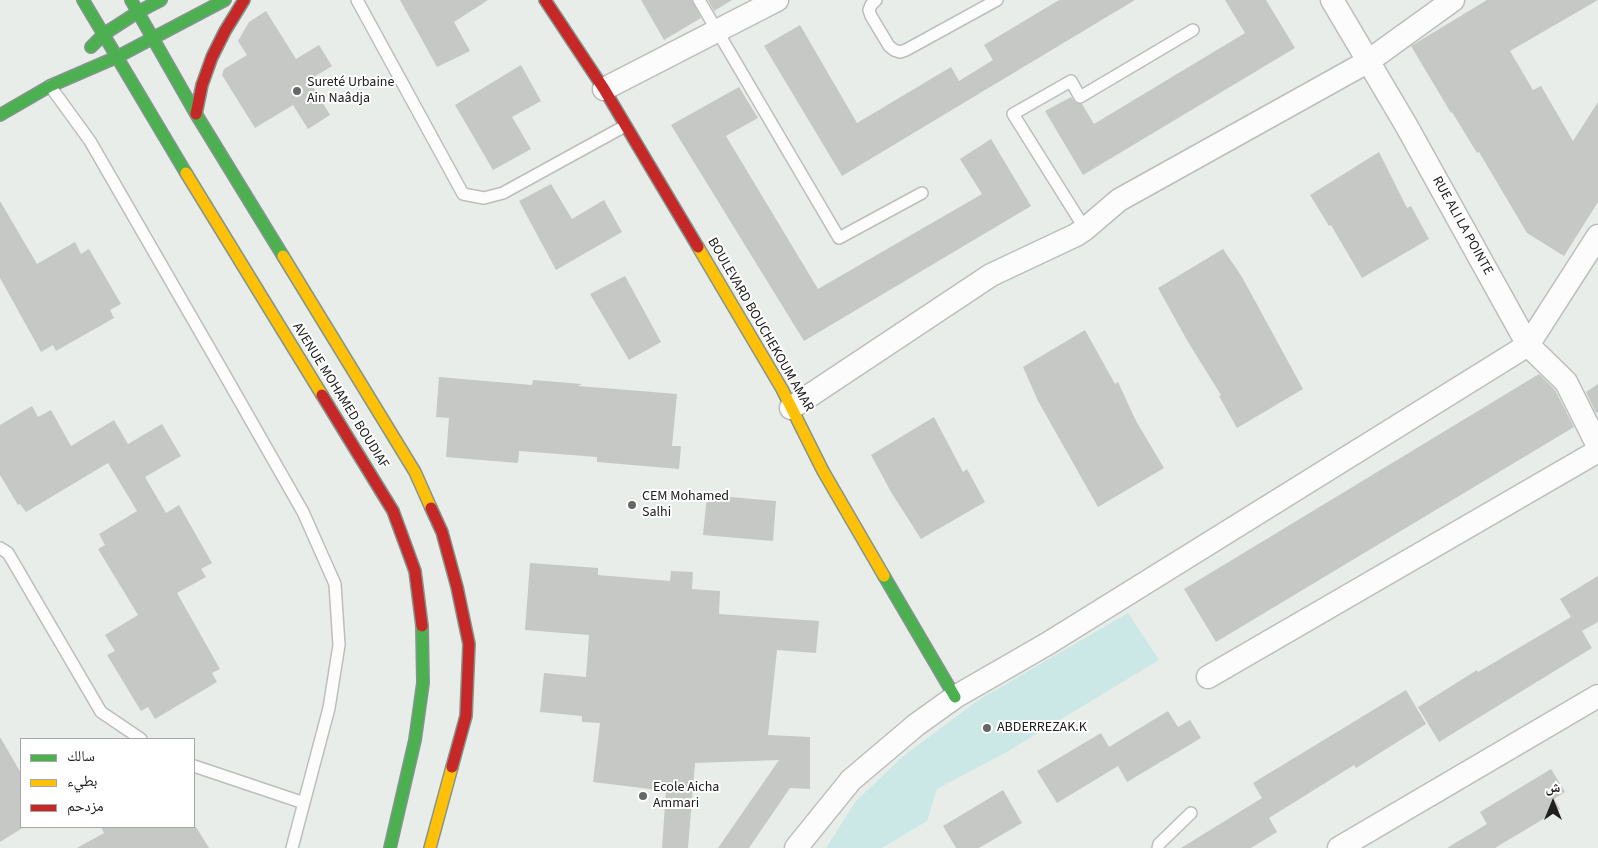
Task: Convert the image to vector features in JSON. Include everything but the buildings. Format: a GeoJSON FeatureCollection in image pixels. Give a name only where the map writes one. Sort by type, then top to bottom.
{"type":"FeatureCollection","features":[{"type":"Feature","properties":{"kind":"main road","name":"AVENUE MOHAMED BOUDIAF"},"geometry":{"type":"LineString","coordinates":[[83,0],[188,177],[393,512],[415,572],[424,632],[424,683],[415,740],[390,848]]}},
{"type":"Feature","properties":{"kind":"main road","name":"AVENUE MOHAMED BOUDIAF"},"geometry":{"type":"LineString","coordinates":[[131,0],[196,114],[415,472],[442,532],[457,587],[469,644],[466,716],[430,848]]}},
{"type":"Feature","properties":{"kind":"main road"},"geometry":{"type":"LineString","coordinates":[[84,54],[104,34],[161,0]]}},
{"type":"Feature","properties":{"kind":"main road"},"geometry":{"type":"LineString","coordinates":[[0,115],[50,86],[117,57],[224,0]]}},
{"type":"Feature","properties":{"kind":"main road"},"geometry":{"type":"LineString","coordinates":[[196,114],[202,85],[212,57],[244,0]]}},
{"type":"Feature","properties":{"kind":"main road","name":"BOULEVARD BOUCHEKOUM AMAR"},"geometry":{"type":"LineString","coordinates":[[545,0],[604,89],[782,389],[823,471],[955,697]]}},
{"type":"Feature","properties":{"kind":"main road"},"geometry":{"type":"LineString","coordinates":[[50,86],[70,66]]}},
{"type":"Feature","properties":{"kind":"street"},"geometry":{"type":"LineString","coordinates":[[604,89],[777,0]]}},
{"type":"Feature","properties":{"kind":"street","name":"RUE ALI LA POINTE"},"geometry":{"type":"LineString","coordinates":[[1332,0],[1411,134],[1528,345],[1566,382],[1598,446]]}},
{"type":"Feature","properties":{"kind":"street"},"geometry":{"type":"LineString","coordinates":[[791,408],[991,275],[1085,230],[1118,200],[1367,62],[1453,0]]}},
{"type":"Feature","properties":{"kind":"street"},"geometry":{"type":"LineString","coordinates":[[796,848],[851,780],[916,725],[955,697],[1047,644],[1528,345],[1598,236]]}},
{"type":"Feature","properties":{"kind":"street"},"geometry":{"type":"LineString","coordinates":[[1208,676],[1598,451]]}},
{"type":"Feature","properties":{"kind":"street"},"geometry":{"type":"LineString","coordinates":[[1597,473],[1598,467]]}},
{"type":"Feature","properties":{"kind":"street"},"geometry":{"type":"LineString","coordinates":[[1339,848],[1598,696]]}},
{"type":"Feature","properties":{"kind":"lane"},"geometry":{"type":"LineString","coordinates":[[357,0],[463,194],[484,198],[503,193],[625,126]]}},
{"type":"Feature","properties":{"kind":"lane"},"geometry":{"type":"LineString","coordinates":[[700,0],[838,238],[922,193]]}},
{"type":"Feature","properties":{"kind":"lane"},"geometry":{"type":"LineString","coordinates":[[876,0],[869,10],[871,16],[889,46],[900,52],[997,0]]}},
{"type":"Feature","properties":{"kind":"lane"},"geometry":{"type":"LineString","coordinates":[[1085,230],[1014,114],[1071,80],[1080,97],[1193,30]]}},
{"type":"Feature","properties":{"kind":"lane"},"geometry":{"type":"LineString","coordinates":[[50,86],[90,141],[222,370],[302,512],[335,584],[339,645],[329,708],[292,848]]}},
{"type":"Feature","properties":{"kind":"lane"},"geometry":{"type":"LineString","coordinates":[[0,548],[8,553],[101,712],[140,738]]}},
{"type":"Feature","properties":{"kind":"lane"},"geometry":{"type":"LineString","coordinates":[[195,766],[304,803]]}},
{"type":"Feature","properties":{"kind":"lane"},"geometry":{"type":"LineString","coordinates":[[1158,848],[1159,844],[1191,813]]}},
{"type":"Feature","properties":{"kind":"shaded area"},"geometry":{"type":"Polygon","coordinates":[[[1128,613],[1159,660],[1005,753],[937,789],[927,821],[882,848],[826,848],[855,802],[902,757],[980,699],[1128,613]]]}},
{"type":"Feature","properties":{"kind":"traffic: fast"},"geometry":{"type":"LineString","coordinates":[[83,0],[186,173]]}},
{"type":"Feature","properties":{"kind":"traffic: fast"},"geometry":{"type":"LineString","coordinates":[[131,0],[196,114],[283,256]]}},
{"type":"Feature","properties":{"kind":"traffic: fast"},"geometry":{"type":"LineString","coordinates":[[91,47],[104,34],[161,0]]}},
{"type":"Feature","properties":{"kind":"traffic: fast"},"geometry":{"type":"LineString","coordinates":[[0,115],[50,86],[117,57],[225,0]]}},
{"type":"Feature","properties":{"kind":"traffic: fast"},"geometry":{"type":"LineString","coordinates":[[884,576],[955,697]]}},
{"type":"Feature","properties":{"kind":"traffic: fast"},"geometry":{"type":"LineString","coordinates":[[390,848],[415,740],[423,683],[422,626]]}},
{"type":"Feature","properties":{"kind":"traffic: slow"},"geometry":{"type":"LineString","coordinates":[[186,173],[322,395]]}},
{"type":"Feature","properties":{"kind":"traffic: slow"},"geometry":{"type":"LineString","coordinates":[[698,247],[782,389],[823,471],[884,576]]}},
{"type":"Feature","properties":{"kind":"traffic: slow"},"geometry":{"type":"LineString","coordinates":[[283,256],[415,472],[431,508]]}},
{"type":"Feature","properties":{"kind":"traffic: slow"},"geometry":{"type":"LineString","coordinates":[[430,848],[452,767]]}},
{"type":"Feature","properties":{"kind":"traffic: jam"},"geometry":{"type":"LineString","coordinates":[[196,114],[202,85],[212,57],[244,0]]}},
{"type":"Feature","properties":{"kind":"traffic: jam"},"geometry":{"type":"LineString","coordinates":[[545,0],[604,89],[698,247]]}},
{"type":"Feature","properties":{"kind":"traffic: jam"},"geometry":{"type":"LineString","coordinates":[[322,395],[393,511],[415,571],[422,626]]}},
{"type":"Feature","properties":{"kind":"traffic: jam"},"geometry":{"type":"LineString","coordinates":[[431,508],[442,532],[457,587],[469,644],[466,716],[452,767]]}},
{"type":"Feature","properties":{"kind":"place","name":"Sureté Urbaine Ain Naâdja"},"geometry":{"type":"Point","coordinates":[297,91]}},
{"type":"Feature","properties":{"kind":"place","name":"CEM Mohamed Salhi"},"geometry":{"type":"Point","coordinates":[632,505]}},
{"type":"Feature","properties":{"kind":"place","name":"ABDERREZAK.K"},"geometry":{"type":"Point","coordinates":[987,728]}},
{"type":"Feature","properties":{"kind":"place","name":"Ecole Aicha Ammari"},"geometry":{"type":"Point","coordinates":[643,796]}}]}
